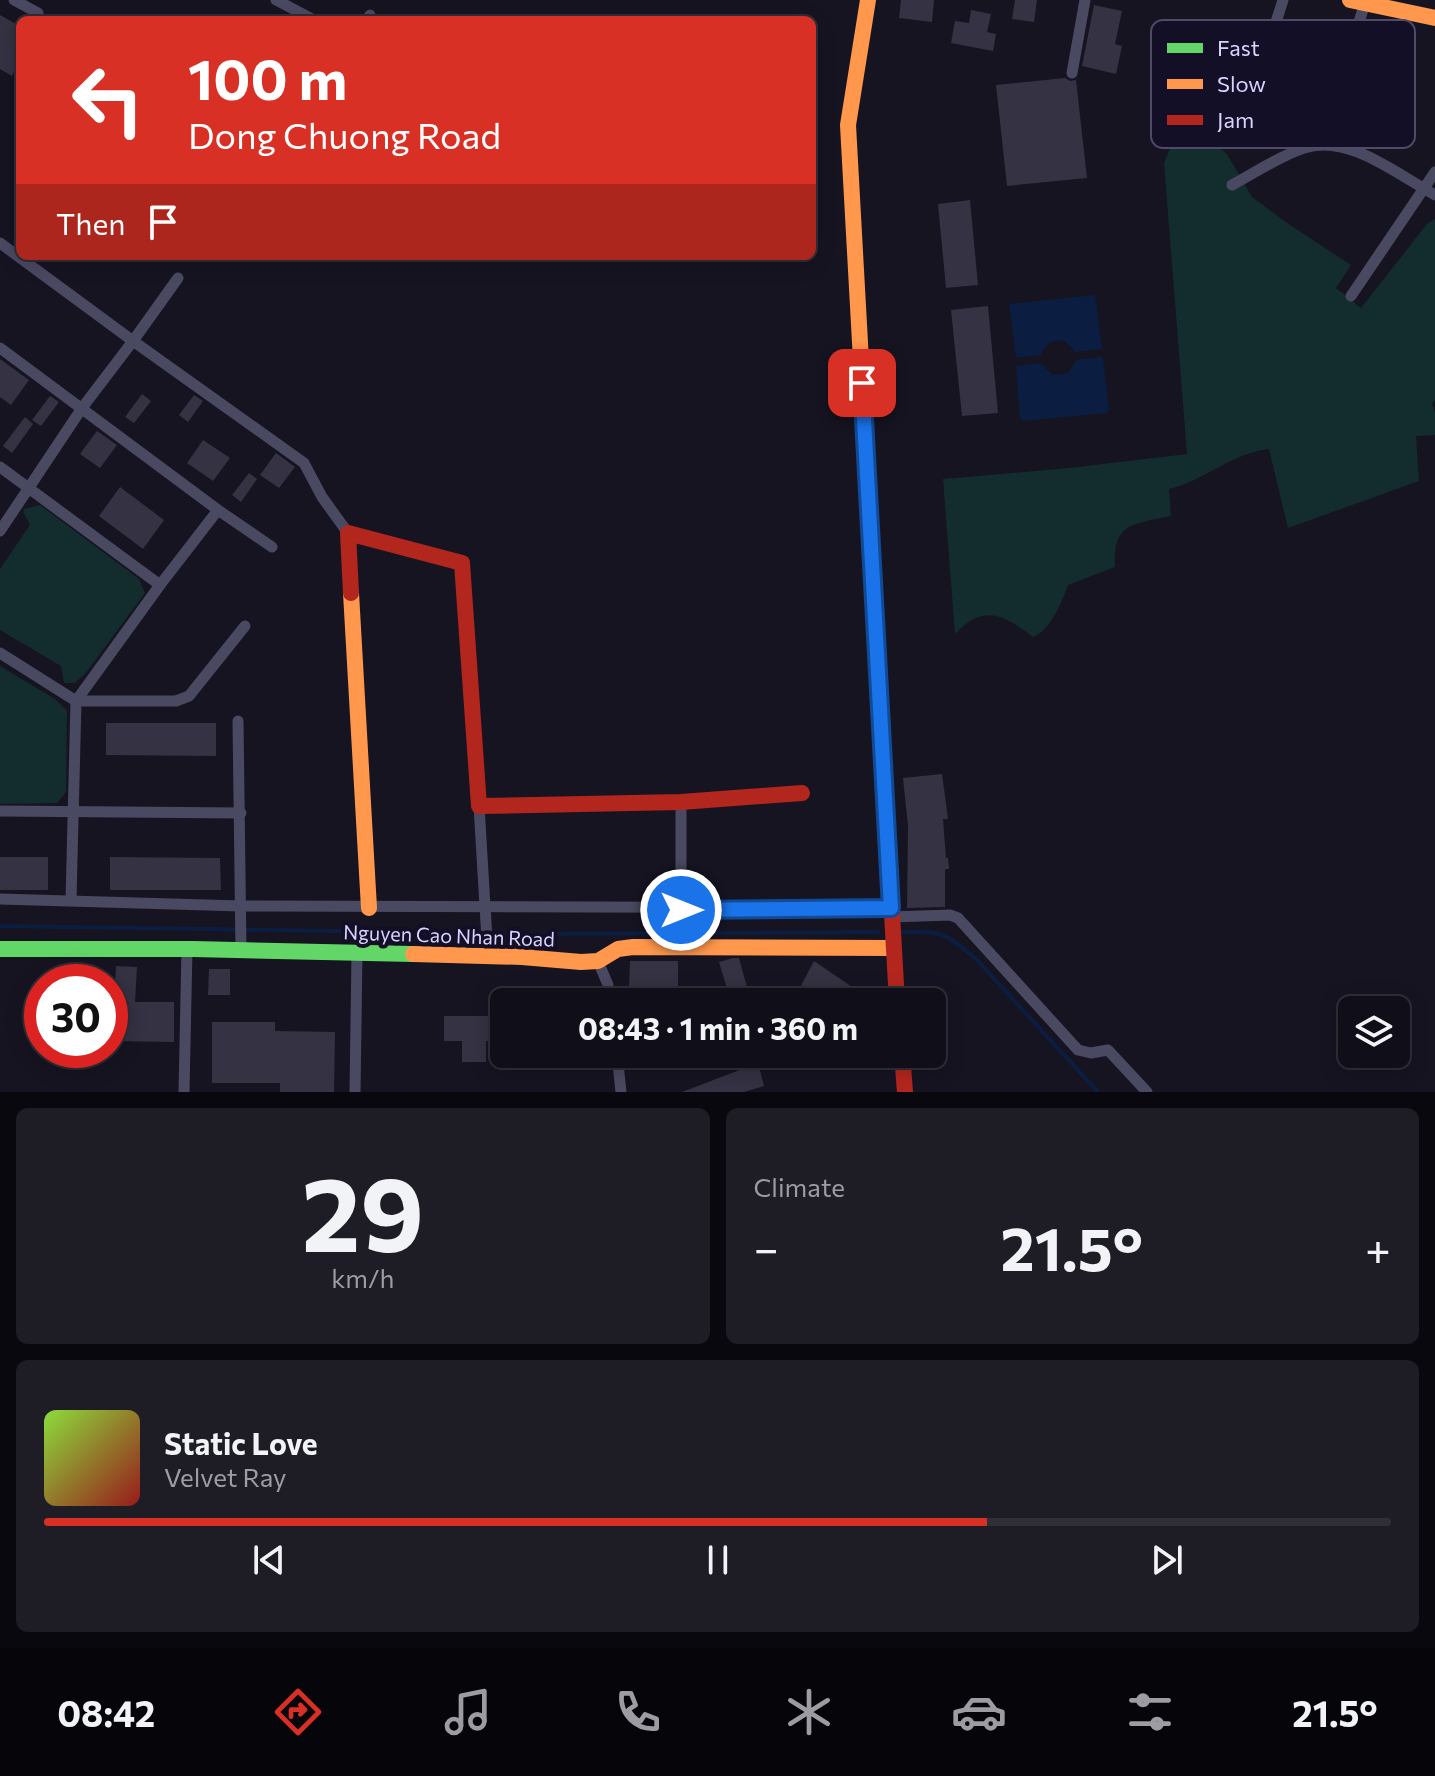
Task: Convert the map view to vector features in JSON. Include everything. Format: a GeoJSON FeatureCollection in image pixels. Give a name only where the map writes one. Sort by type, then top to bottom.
{"type":"FeatureCollection","features":[{"type":"Feature","properties":{"kind":"street"},"geometry":{"type":"LineString","coordinates":[[14,0],[38,13]]}},
{"type":"Feature","properties":{"kind":"street"},"geometry":{"type":"LineString","coordinates":[[276,0],[306,16]]}},
{"type":"Feature","properties":{"kind":"street"},"geometry":{"type":"LineString","coordinates":[[868,0],[848,125],[896,988]]}},
{"type":"Feature","properties":{"kind":"street"},"geometry":{"type":"LineString","coordinates":[[1072,73],[1085,0]]}},
{"type":"Feature","properties":{"kind":"street"},"geometry":{"type":"LineString","coordinates":[[1277,20],[1283,0]]}},
{"type":"Feature","properties":{"kind":"street"},"geometry":{"type":"LineString","coordinates":[[1358,2],[1435,18]]}},
{"type":"Feature","properties":{"kind":"street"},"geometry":{"type":"LineString","coordinates":[[1232,185],[1307,148]]}},
{"type":"Feature","properties":{"kind":"street"},"geometry":{"type":"LineString","coordinates":[[1332,148],[1361,153],[1430,192]]}},
{"type":"Feature","properties":{"kind":"street"},"geometry":{"type":"LineString","coordinates":[[1351,296],[1430,192],[1435,172]]}},
{"type":"Feature","properties":{"kind":"street"},"geometry":{"type":"LineString","coordinates":[[23,260],[304,463],[322,497],[348,533],[369,908]]}},
{"type":"Feature","properties":{"kind":"street"},"geometry":{"type":"LineString","coordinates":[[0,531],[82,408],[178,278]]}},
{"type":"Feature","properties":{"kind":"street"},"geometry":{"type":"LineString","coordinates":[[0,348],[272,547]]}},
{"type":"Feature","properties":{"kind":"street"},"geometry":{"type":"LineString","coordinates":[[0,467],[160,585]]}},
{"type":"Feature","properties":{"kind":"street"},"geometry":{"type":"LineString","coordinates":[[71,900],[76,701],[218,510]]}},
{"type":"Feature","properties":{"kind":"street"},"geometry":{"type":"LineString","coordinates":[[348,533],[462,563],[488,951]]}},
{"type":"Feature","properties":{"kind":"street"},"geometry":{"type":"LineString","coordinates":[[0,653],[76,701],[176,701],[189,696],[245,626]]}},
{"type":"Feature","properties":{"kind":"street"},"geometry":{"type":"LineString","coordinates":[[238,721],[241,945]]}},
{"type":"Feature","properties":{"kind":"street"},"geometry":{"type":"LineString","coordinates":[[479,806],[681,802],[802,793]]}},
{"type":"Feature","properties":{"kind":"street"},"geometry":{"type":"LineString","coordinates":[[681,802],[681,910]]}},
{"type":"Feature","properties":{"kind":"street"},"geometry":{"type":"LineString","coordinates":[[0,811],[241,813]]}},
{"type":"Feature","properties":{"kind":"street"},"geometry":{"type":"LineString","coordinates":[[0,899],[241,909],[369,908],[486,912],[681,910],[892,927],[950,915],[958,918],[1078,1050],[1091,1053],[1108,1050],[1147,1092]]}},
{"type":"Feature","properties":{"kind":"street","name":"Nguyen Cao Nhan Road"},"geometry":{"type":"LineString","coordinates":[[0,949],[187,949],[241,945],[357,953],[488,951],[598,961],[618,949],[633,947],[892,927]]}},
{"type":"Feature","properties":{"kind":"street"},"geometry":{"type":"LineString","coordinates":[[184,1092],[187,949]]}},
{"type":"Feature","properties":{"kind":"street"},"geometry":{"type":"LineString","coordinates":[[355,1092],[357,953]]}},
{"type":"Feature","properties":{"kind":"street"},"geometry":{"type":"LineString","coordinates":[[598,961],[607,988]]}},
{"type":"Feature","properties":{"kind":"street"},"geometry":{"type":"LineString","coordinates":[[618,1068],[621,1092]]}},
{"type":"Feature","properties":{"kind":"street"},"geometry":{"type":"LineString","coordinates":[[903,1068],[905,1092]]}},
{"type":"Feature","properties":{"kind":"green space"},"geometry":{"type":"Polygon","coordinates":[[[1170,148],[1220,148],[1227,154],[1252,197],[1351,265],[1336,288],[1361,308],[1427,224],[1435,219],[1435,400],[1432,404],[1435,435],[1416,436],[1419,481],[1288,528],[1269,449],[1243,456],[1169,489],[1171,516],[1137,524],[1122,533],[1117,541],[1115,567],[1068,585],[1055,615],[1040,633],[1033,637],[1003,618],[985,616],[965,624],[955,634],[943,479],[1187,454],[1164,163],[1170,148]]]}},
{"type":"Feature","properties":{"kind":"green space"},"geometry":{"type":"Polygon","coordinates":[[[40,505],[139,579],[145,593],[75,683],[64,683],[61,666],[0,630],[0,569],[30,525],[24,509],[40,505]]]}},
{"type":"Feature","properties":{"kind":"green space"},"geometry":{"type":"Polygon","coordinates":[[[0,666],[55,699],[67,711],[66,792],[57,803],[0,804],[0,666]]]}},
{"type":"Feature","properties":{"kind":"water"},"geometry":{"type":"Polygon","coordinates":[[[1095,295],[1102,349],[1076,352],[1063,340],[1050,342],[1040,355],[1016,358],[1009,304],[1095,295]]]}},
{"type":"Feature","properties":{"kind":"water"},"geometry":{"type":"Polygon","coordinates":[[[1103,358],[1109,411],[1023,421],[1020,418],[1016,366],[1040,363],[1053,375],[1068,373],[1077,360],[1103,358]]]}},
{"type":"Feature","properties":{"kind":"building"},"geometry":{"type":"Polygon","coordinates":[[[901,0],[934,0],[932,22],[899,18],[901,0]]]}},
{"type":"Feature","properties":{"kind":"building"},"geometry":{"type":"Polygon","coordinates":[[[1015,0],[1037,0],[1034,22],[1012,19],[1015,0]]]}},
{"type":"Feature","properties":{"kind":"building"},"geometry":{"type":"Polygon","coordinates":[[[1094,5],[1122,11],[1115,44],[1122,46],[1116,74],[1082,66],[1094,5]]]}},
{"type":"Feature","properties":{"kind":"building"},"geometry":{"type":"Polygon","coordinates":[[[971,10],[991,14],[987,32],[996,34],[993,51],[951,43],[955,21],[969,23],[971,10]]]}},
{"type":"Feature","properties":{"kind":"building"},"geometry":{"type":"Polygon","coordinates":[[[0,15],[16,24],[16,68],[12,76],[0,69],[0,15]]]}},
{"type":"Feature","properties":{"kind":"building"},"geometry":{"type":"Polygon","coordinates":[[[1065,78],[1076,80],[1087,178],[1007,186],[996,85],[1065,78]]]}},
{"type":"Feature","properties":{"kind":"building"},"geometry":{"type":"Polygon","coordinates":[[[970,200],[978,285],[946,288],[938,204],[970,200]]]}},
{"type":"Feature","properties":{"kind":"building"},"geometry":{"type":"Polygon","coordinates":[[[988,306],[998,413],[962,416],[951,310],[988,306]]]}},
{"type":"Feature","properties":{"kind":"building"},"geometry":{"type":"Polygon","coordinates":[[[0,359],[29,380],[11,405],[0,397],[0,359]]]}},
{"type":"Feature","properties":{"kind":"building"},"geometry":{"type":"Polygon","coordinates":[[[142,394],[151,401],[134,423],[125,417],[142,394]]]}},
{"type":"Feature","properties":{"kind":"building"},"geometry":{"type":"Polygon","coordinates":[[[194,395],[203,401],[188,422],[179,415],[194,395]]]}},
{"type":"Feature","properties":{"kind":"building"},"geometry":{"type":"Polygon","coordinates":[[[50,396],[59,402],[41,426],[32,420],[50,396]]]}},
{"type":"Feature","properties":{"kind":"building"},"geometry":{"type":"Polygon","coordinates":[[[25,417],[33,424],[12,453],[3,446],[25,417]]]}},
{"type":"Feature","properties":{"kind":"building"},"geometry":{"type":"Polygon","coordinates":[[[97,431],[117,445],[100,468],[80,454],[97,431]]]}},
{"type":"Feature","properties":{"kind":"building"},"geometry":{"type":"Polygon","coordinates":[[[203,440],[230,458],[213,481],[187,463],[203,440]]]}},
{"type":"Feature","properties":{"kind":"building"},"geometry":{"type":"Polygon","coordinates":[[[276,453],[295,467],[279,488],[260,475],[276,453]]]}},
{"type":"Feature","properties":{"kind":"building"},"geometry":{"type":"Polygon","coordinates":[[[249,473],[257,479],[241,502],[232,495],[249,473]]]}},
{"type":"Feature","properties":{"kind":"building"},"geometry":{"type":"Polygon","coordinates":[[[120,487],[164,520],[143,549],[99,516],[120,487]]]}},
{"type":"Feature","properties":{"kind":"building"},"geometry":{"type":"Polygon","coordinates":[[[106,723],[216,723],[216,756],[106,755],[106,723]]]}},
{"type":"Feature","properties":{"kind":"building"},"geometry":{"type":"Polygon","coordinates":[[[942,774],[948,819],[943,819],[949,869],[945,869],[945,907],[907,908],[908,826],[903,778],[942,774]]]}},
{"type":"Feature","properties":{"kind":"building"},"geometry":{"type":"Polygon","coordinates":[[[0,857],[48,857],[48,890],[0,890],[0,857]]]}},
{"type":"Feature","properties":{"kind":"building"},"geometry":{"type":"Polygon","coordinates":[[[110,857],[220,858],[221,890],[110,890],[110,857]]]}},
{"type":"Feature","properties":{"kind":"building"},"geometry":{"type":"Polygon","coordinates":[[[739,958],[747,988],[727,988],[719,962],[739,958]]]}},
{"type":"Feature","properties":{"kind":"building"},"geometry":{"type":"Polygon","coordinates":[[[630,961],[678,961],[678,987],[629,987],[630,961]]]}},
{"type":"Feature","properties":{"kind":"building"},"geometry":{"type":"Polygon","coordinates":[[[814,961],[854,988],[800,988],[814,961]]]}},
{"type":"Feature","properties":{"kind":"building"},"geometry":{"type":"Polygon","coordinates":[[[128,967],[137,967],[135,1002],[174,1002],[174,1042],[128,1041],[128,967]]]}},
{"type":"Feature","properties":{"kind":"building"},"geometry":{"type":"Polygon","coordinates":[[[209,969],[230,969],[230,995],[208,995],[209,969]]]}},
{"type":"Feature","properties":{"kind":"building"},"geometry":{"type":"Polygon","coordinates":[[[444,1016],[490,1016],[486,1062],[462,1062],[462,1041],[444,1041],[444,1016]]]}},
{"type":"Feature","properties":{"kind":"building"},"geometry":{"type":"Polygon","coordinates":[[[212,1022],[275,1022],[275,1031],[335,1032],[334,1092],[280,1092],[280,1083],[212,1083],[212,1022]]]}},
{"type":"Feature","properties":{"kind":"building"},"geometry":{"type":"Polygon","coordinates":[[[745,1068],[759,1068],[764,1086],[744,1092],[682,1092],[745,1068]]]}},
{"type":"Feature","properties":{"kind":"waterway"},"geometry":{"type":"LineString","coordinates":[[0,926],[531,934],[878,932]]}},
{"type":"Feature","properties":{"kind":"waterway"},"geometry":{"type":"LineString","coordinates":[[896,932],[940,934],[964,949],[1098,1092]]}},
{"type":"Feature","properties":{"kind":"traffic: fast"},"geometry":{"type":"LineString","coordinates":[[0,949],[413,954]]}},
{"type":"Feature","properties":{"kind":"traffic: slow"},"geometry":{"type":"LineString","coordinates":[[868,0],[848,125],[871,542]]}},
{"type":"Feature","properties":{"kind":"traffic: slow"},"geometry":{"type":"LineString","coordinates":[[1350,0],[1435,18]]}},
{"type":"Feature","properties":{"kind":"traffic: slow"},"geometry":{"type":"LineString","coordinates":[[351,593],[369,908]]}},
{"type":"Feature","properties":{"kind":"traffic: slow"},"geometry":{"type":"LineString","coordinates":[[413,954],[581,962],[598,961],[618,949],[633,947],[893,948]]}},
{"type":"Feature","properties":{"kind":"traffic: jam"},"geometry":{"type":"LineString","coordinates":[[351,593],[348,533],[462,563],[479,806],[681,802],[802,793]]}},
{"type":"Feature","properties":{"kind":"traffic: jam"},"geometry":{"type":"LineString","coordinates":[[871,542],[896,988]]}},
{"type":"Feature","properties":{"kind":"traffic: jam"},"geometry":{"type":"LineString","coordinates":[[903,1068],[905,1092]]}},
{"type":"Feature","properties":{"kind":"route"},"geometry":{"type":"LineString","coordinates":[[681,910],[891,908],[862,383]]}}]}
